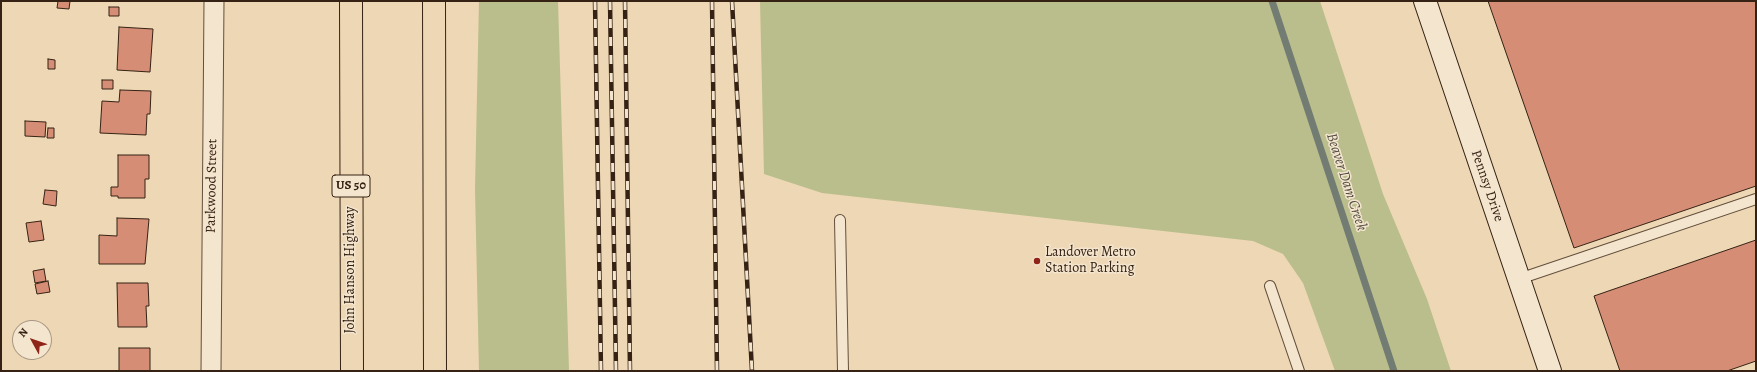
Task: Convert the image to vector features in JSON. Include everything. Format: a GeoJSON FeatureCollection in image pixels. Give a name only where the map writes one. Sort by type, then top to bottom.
{"type":"FeatureCollection","features":[{"type":"Feature","properties":{"kind":"highway","name":"John Hanson Highway"},"geometry":{"type":"LineString","coordinates":[[351,1],[352,371]]}},
{"type":"Feature","properties":{"kind":"highway"},"geometry":{"type":"LineString","coordinates":[[434,1],[435,371]]}},
{"type":"Feature","properties":{"kind":"main road","name":"Pennsy Drive"},"geometry":{"type":"LineString","coordinates":[[1425,1],[1550,371]]}},
{"type":"Feature","properties":{"kind":"street","name":"Parkwood Street"},"geometry":{"type":"LineString","coordinates":[[211,371],[214,1]]}},
{"type":"Feature","properties":{"kind":"lane"},"geometry":{"type":"LineString","coordinates":[[1519,279],[1756,198]]}},
{"type":"Feature","properties":{"kind":"lane"},"geometry":{"type":"LineString","coordinates":[[840,220],[843,371]]}},
{"type":"Feature","properties":{"kind":"lane"},"geometry":{"type":"LineString","coordinates":[[1270,286],[1299,371]]}},
{"type":"Feature","properties":{"kind":"green space"},"geometry":{"type":"Polygon","coordinates":[[[479,1],[558,1],[569,371],[479,371],[475,189],[479,1]]]}},
{"type":"Feature","properties":{"kind":"green space"},"geometry":{"type":"Polygon","coordinates":[[[760,1],[1320,1],[1383,194],[1427,299],[1451,371],[1335,371],[1303,283],[1283,254],[1253,241],[822,193],[764,174],[760,1]]]}},
{"type":"Feature","properties":{"kind":"building"},"geometry":{"type":"Polygon","coordinates":[[[58,1],[70,1],[69,9],[57,8],[58,1]]]}},
{"type":"Feature","properties":{"kind":"building"},"geometry":{"type":"Polygon","coordinates":[[[1488,1],[1756,1],[1756,186],[1574,248],[1488,1]]]}},
{"type":"Feature","properties":{"kind":"building"},"geometry":{"type":"Polygon","coordinates":[[[109,7],[119,7],[119,16],[109,16],[109,7]]]}},
{"type":"Feature","properties":{"kind":"building"},"geometry":{"type":"Polygon","coordinates":[[[119,27],[153,29],[150,72],[117,70],[119,27]]]}},
{"type":"Feature","properties":{"kind":"building"},"geometry":{"type":"Polygon","coordinates":[[[48,59],[55,60],[55,69],[48,69],[48,59]]]}},
{"type":"Feature","properties":{"kind":"building"},"geometry":{"type":"Polygon","coordinates":[[[102,80],[113,80],[113,89],[102,89],[102,80]]]}},
{"type":"Feature","properties":{"kind":"building"},"geometry":{"type":"Polygon","coordinates":[[[120,90],[151,91],[150,114],[147,114],[146,135],[100,133],[102,101],[119,102],[120,90]]]}},
{"type":"Feature","properties":{"kind":"building"},"geometry":{"type":"Polygon","coordinates":[[[25,121],[46,122],[45,137],[25,136],[25,121]]]}},
{"type":"Feature","properties":{"kind":"building"},"geometry":{"type":"Polygon","coordinates":[[[48,128],[54,128],[54,138],[47,138],[48,128]]]}},
{"type":"Feature","properties":{"kind":"building"},"geometry":{"type":"Polygon","coordinates":[[[118,155],[149,155],[149,179],[145,179],[145,198],[118,198],[118,196],[111,196],[111,187],[118,187],[118,155]]]}},
{"type":"Feature","properties":{"kind":"building"},"geometry":{"type":"Polygon","coordinates":[[[45,190],[57,191],[56,206],[43,204],[45,190]]]}},
{"type":"Feature","properties":{"kind":"building"},"geometry":{"type":"Polygon","coordinates":[[[117,218],[149,219],[145,264],[99,264],[99,235],[117,236],[117,218]]]}},
{"type":"Feature","properties":{"kind":"building"},"geometry":{"type":"Polygon","coordinates":[[[41,221],[44,240],[29,242],[26,223],[41,221]]]}},
{"type":"Feature","properties":{"kind":"building"},"geometry":{"type":"Polygon","coordinates":[[[1756,240],[1756,361],[1727,371],[1620,371],[1594,296],[1756,240]]]}},
{"type":"Feature","properties":{"kind":"building"},"geometry":{"type":"Polygon","coordinates":[[[44,269],[46,281],[35,283],[33,271],[44,269]]]}},
{"type":"Feature","properties":{"kind":"building"},"geometry":{"type":"Polygon","coordinates":[[[48,281],[50,292],[37,294],[35,284],[48,281]]]}},
{"type":"Feature","properties":{"kind":"building"},"geometry":{"type":"Polygon","coordinates":[[[117,283],[148,283],[149,306],[146,306],[147,327],[118,327],[117,283]]]}},
{"type":"Feature","properties":{"kind":"building"},"geometry":{"type":"Polygon","coordinates":[[[119,348],[150,348],[150,371],[119,371],[119,348]]]}},
{"type":"Feature","properties":{"kind":"waterway","name":"Beaver Dam Creek"},"geometry":{"type":"LineString","coordinates":[[1272,1],[1394,371]]}},
{"type":"Feature","properties":{"kind":"railway"},"geometry":{"type":"LineString","coordinates":[[595,1],[601,371]]}},
{"type":"Feature","properties":{"kind":"railway"},"geometry":{"type":"LineString","coordinates":[[610,1],[616,371]]}},
{"type":"Feature","properties":{"kind":"railway"},"geometry":{"type":"LineString","coordinates":[[625,1],[630,371]]}},
{"type":"Feature","properties":{"kind":"railway"},"geometry":{"type":"LineString","coordinates":[[712,1],[717,371]]}},
{"type":"Feature","properties":{"kind":"railway"},"geometry":{"type":"LineString","coordinates":[[732,1],[752,371]]}},
{"type":"Feature","properties":{"kind":"place","name":"Landover Metro Station Parking"},"geometry":{"type":"Point","coordinates":[1037,261]}}]}
